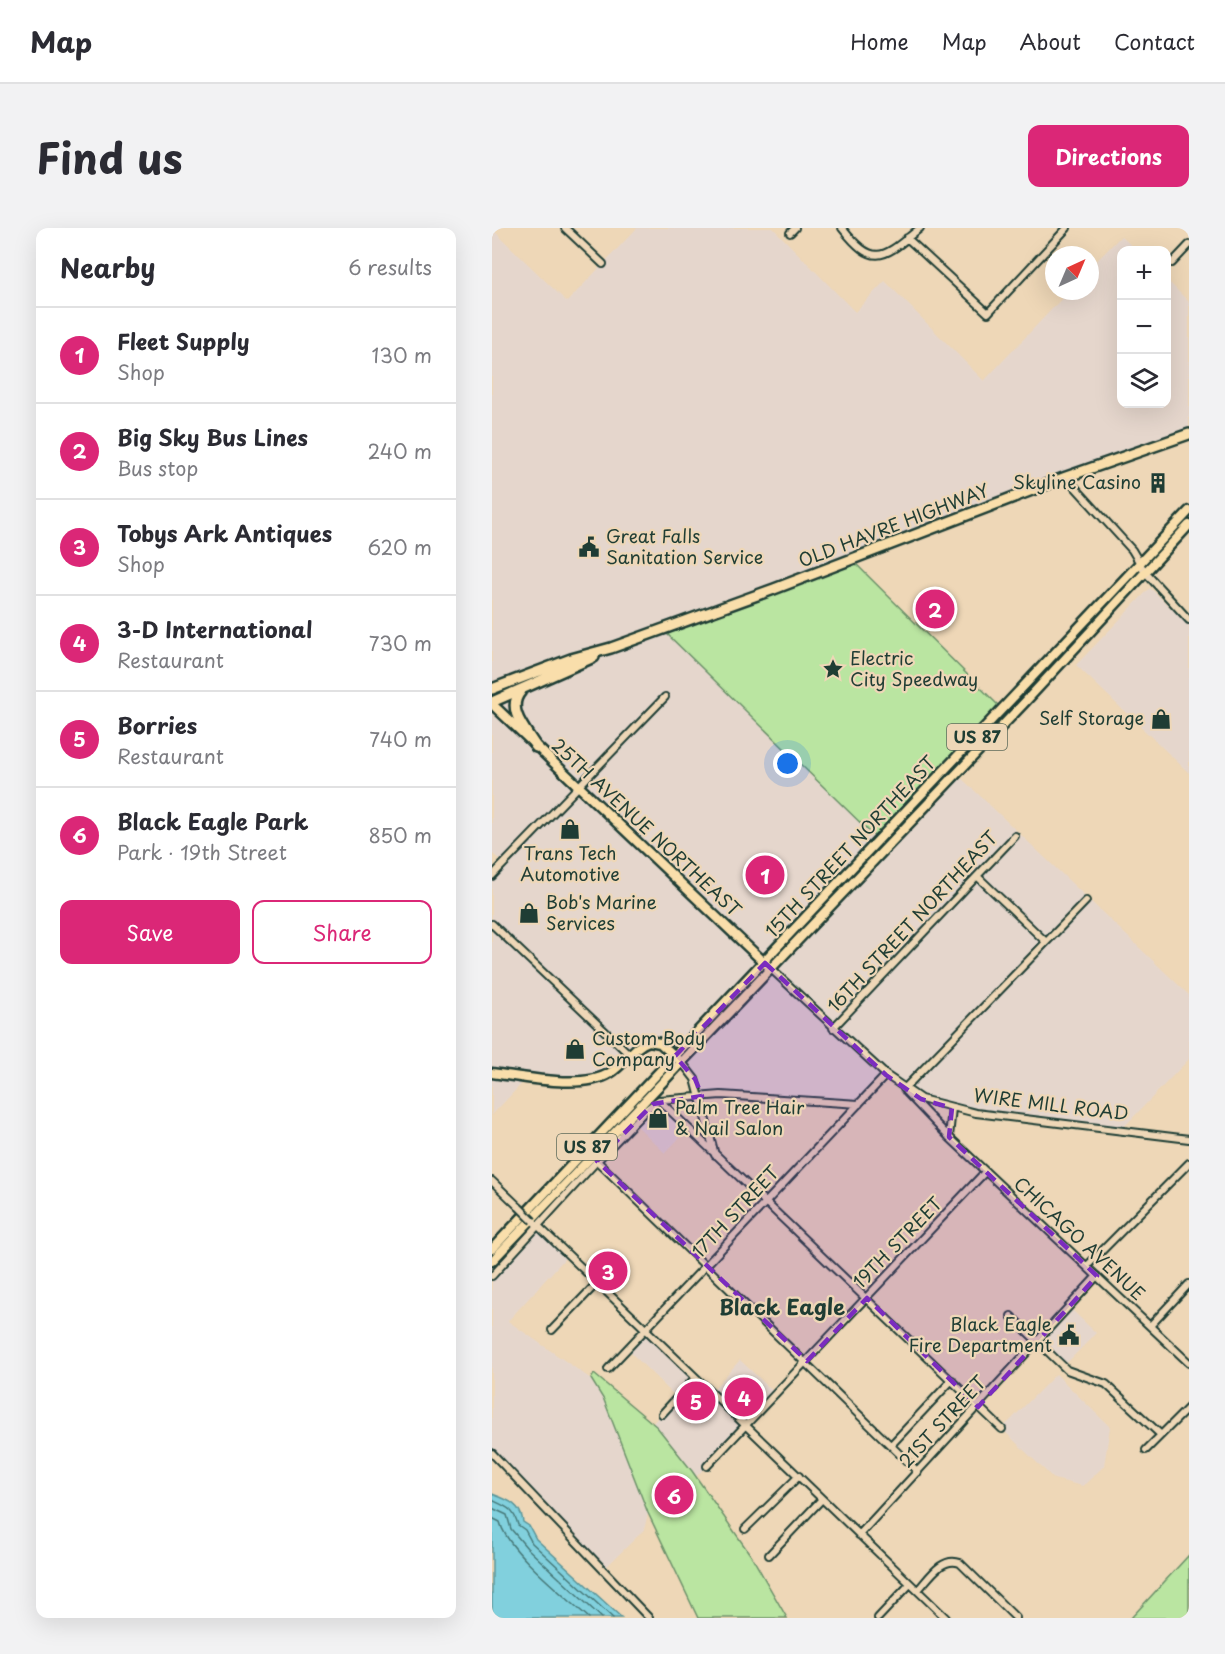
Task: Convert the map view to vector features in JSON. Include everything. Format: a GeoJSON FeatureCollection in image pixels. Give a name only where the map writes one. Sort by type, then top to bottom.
{"type":"FeatureCollection","features":[{"type":"Feature","properties":{"kind":"highway","name":"OLD HAVRE HIGHWAY"},"geometry":{"type":"LineString","coordinates":[[492,689],[571,659],[611,648],[791,583],[1066,477],[1189,434]]}},
{"type":"Feature","properties":{"kind":"highway","name":"OLD HAVRE HIGHWAY"},"geometry":{"type":"LineString","coordinates":[[492,703],[611,648]]}},
{"type":"Feature","properties":{"kind":"highway"},"geometry":{"type":"LineString","coordinates":[[522,689],[515,701],[516,712],[536,747]]}},
{"type":"Feature","properties":{"kind":"main road","name":"15TH STREET NORTHEAST"},"geometry":{"type":"LineString","coordinates":[[767,966],[1189,511]]}},
{"type":"Feature","properties":{"kind":"main road","name":"15TH STREET NORTHEAST"},"geometry":{"type":"LineString","coordinates":[[678,1059],[1189,525]]}},
{"type":"Feature","properties":{"kind":"main road","name":"25TH AVENUE NORTHEAST"},"geometry":{"type":"LineString","coordinates":[[492,703],[767,966]]}},
{"type":"Feature","properties":{"kind":"main road"},"geometry":{"type":"LineString","coordinates":[[492,1073],[592,1080],[612,1072],[649,1041],[660,1043],[678,1059]]}},
{"type":"Feature","properties":{"kind":"main road","name":"US 87"},"geometry":{"type":"LineString","coordinates":[[492,1249],[678,1059]]}},
{"type":"Feature","properties":{"kind":"main road","name":"US 87"},"geometry":{"type":"LineString","coordinates":[[492,1261],[678,1059]]}},
{"type":"Feature","properties":{"kind":"street"},"geometry":{"type":"LineString","coordinates":[[565,228],[603,264]]}},
{"type":"Feature","properties":{"kind":"street"},"geometry":{"type":"LineString","coordinates":[[571,234],[577,228]]}},
{"type":"Feature","properties":{"kind":"street"},"geometry":{"type":"LineString","coordinates":[[842,228],[855,244],[866,253],[873,255],[882,255],[893,250],[920,228]]}},
{"type":"Feature","properties":{"kind":"street"},"geometry":{"type":"LineString","coordinates":[[907,238],[988,313],[1067,228]]}},
{"type":"Feature","properties":{"kind":"street"},"geometry":{"type":"LineString","coordinates":[[1172,263],[1189,246]]}},
{"type":"Feature","properties":{"kind":"street"},"geometry":{"type":"LineString","coordinates":[[1066,477],[1132,550],[1145,572],[1189,620]]}},
{"type":"Feature","properties":{"kind":"street"},"geometry":{"type":"LineString","coordinates":[[492,876],[665,697]]}},
{"type":"Feature","properties":{"kind":"street","name":"16TH STREET NORTHEAST"},"geometry":{"type":"LineString","coordinates":[[833,1028],[1014,836]]}},
{"type":"Feature","properties":{"kind":"street"},"geometry":{"type":"LineString","coordinates":[[977,876],[1046,942]]}},
{"type":"Feature","properties":{"kind":"street"},"geometry":{"type":"LineString","coordinates":[[904,1089],[1086,901]]}},
{"type":"Feature","properties":{"kind":"street"},"geometry":{"type":"LineString","coordinates":[[492,924],[630,1056]]}},
{"type":"Feature","properties":{"kind":"street","name":"25TH AVENUE NORTHEAST"},"geometry":{"type":"LineString","coordinates":[[767,966],[886,1075],[912,1094]]}},
{"type":"Feature","properties":{"kind":"street"},"geometry":{"type":"LineString","coordinates":[[678,1059],[695,1079],[716,1157]]}},
{"type":"Feature","properties":{"kind":"street","name":"17TH STREET"},"geometry":{"type":"LineString","coordinates":[[608,1369],[886,1075]]}},
{"type":"Feature","properties":{"kind":"street","name":"CHICAGO AVENUE"},"geometry":{"type":"LineString","coordinates":[[904,1089],[949,1137],[1189,1363]]}},
{"type":"Feature","properties":{"kind":"street","name":"WIRE MILL ROAD"},"geometry":{"type":"LineString","coordinates":[[912,1094],[952,1108],[1189,1139]]}},
{"type":"Feature","properties":{"kind":"street"},"geometry":{"type":"LineString","coordinates":[[492,1275],[535,1223],[646,1110],[659,1100],[701,1096],[773,1097],[859,1104]]}},
{"type":"Feature","properties":{"kind":"street"},"geometry":{"type":"LineString","coordinates":[[659,1100],[1002,1430]]}},
{"type":"Feature","properties":{"kind":"street"},"geometry":{"type":"LineString","coordinates":[[949,1137],[952,1108]]}},
{"type":"Feature","properties":{"kind":"street"},"geometry":{"type":"LineString","coordinates":[[597,1161],[807,1361],[918,1472]]}},
{"type":"Feature","properties":{"kind":"street"},"geometry":{"type":"LineString","coordinates":[[1087,1266],[1189,1163]]}},
{"type":"Feature","properties":{"kind":"street","name":"19TH STREET"},"geometry":{"type":"LineString","coordinates":[[707,1466],[986,1172]]}},
{"type":"Feature","properties":{"kind":"street"},"geometry":{"type":"LineString","coordinates":[[492,1181],[946,1618]]}},
{"type":"Feature","properties":{"kind":"street","name":"21ST STREET"},"geometry":{"type":"LineString","coordinates":[[859,1535],[1097,1276]]}},
{"type":"Feature","properties":{"kind":"street"},"geometry":{"type":"LineString","coordinates":[[552,1330],[597,1283]]}},
{"type":"Feature","properties":{"kind":"street"},"geometry":{"type":"LineString","coordinates":[[1150,1326],[1189,1284]]}},
{"type":"Feature","properties":{"kind":"street"},"geometry":{"type":"LineString","coordinates":[[1011,1316],[1067,1370],[1106,1384],[1161,1435]]}},
{"type":"Feature","properties":{"kind":"street"},"geometry":{"type":"LineString","coordinates":[[662,1414],[695,1377]]}},
{"type":"Feature","properties":{"kind":"street"},"geometry":{"type":"LineString","coordinates":[[891,1445],[952,1380]]}},
{"type":"Feature","properties":{"kind":"street"},"geometry":{"type":"LineString","coordinates":[[1146,1450],[1189,1407]]}},
{"type":"Feature","properties":{"kind":"street"},"geometry":{"type":"LineString","coordinates":[[492,1453],[648,1618]]}},
{"type":"Feature","properties":{"kind":"street"},"geometry":{"type":"LineString","coordinates":[[745,1529],[799,1476]]}},
{"type":"Feature","properties":{"kind":"street"},"geometry":{"type":"LineString","coordinates":[[769,1555],[822,1499]]}},
{"type":"Feature","properties":{"kind":"street"},"geometry":{"type":"LineString","coordinates":[[918,1590],[945,1562],[952,1560],[960,1563],[1016,1618]]}},
{"type":"Feature","properties":{"kind":"street"},"geometry":{"type":"LineString","coordinates":[[878,1618],[910,1584]]}},
{"type":"Feature","properties":{"kind":"highlighted area"},"geometry":{"type":"Polygon","coordinates":[[[765,963],[886,1075],[921,1099],[952,1108],[949,1137],[1097,1276],[978,1407],[867,1298],[807,1361],[597,1161],[653,1104],[702,1096],[695,1079],[675,1056],[765,963]]]}},
{"type":"Feature","properties":{"kind":"shaded area"},"geometry":{"type":"Polygon","coordinates":[[[637,228],[773,228],[855,312],[885,281],[984,381],[1060,300],[1099,300],[1099,259],[1121,236],[1132,246],[1117,246],[1117,408],[1171,408],[1171,284],[1189,302],[1189,434],[662,629],[879,841],[675,1056],[649,1041],[618,1068],[592,1080],[528,1077],[492,1115],[492,876],[504,864],[492,853],[492,702],[607,649],[492,689],[492,229],[567,302],[637,228]]]}},
{"type":"Feature","properties":{"kind":"shaded area","name":"Self Storage"},"geometry":{"type":"Polygon","coordinates":[[[1150,588],[1189,625],[1189,773],[1076,665],[1150,588]]]}},
{"type":"Feature","properties":{"kind":"shaded area"},"geometry":{"type":"Polygon","coordinates":[[[956,773],[1189,995],[1189,1059],[1121,1130],[952,1108],[931,1102],[886,1075],[859,1104],[701,1096],[695,1079],[681,1061],[956,773]]]}},
{"type":"Feature","properties":{"kind":"shaded area"},"geometry":{"type":"Polygon","coordinates":[[[659,1100],[688,1129],[665,1153],[634,1123],[659,1100]]]}},
{"type":"Feature","properties":{"kind":"shaded area"},"geometry":{"type":"Polygon","coordinates":[[[533,1221],[568,1255],[508,1321],[591,1379],[604,1400],[648,1513],[644,1530],[603,1570],[492,1453],[492,1265],[533,1221]]]}},
{"type":"Feature","properties":{"kind":"shaded area"},"geometry":{"type":"Polygon","coordinates":[[[1069,1307],[1096,1333],[1063,1367],[1038,1341],[1069,1307]]]}},
{"type":"Feature","properties":{"kind":"shaded area"},"geometry":{"type":"Polygon","coordinates":[[[646,1329],[711,1392],[740,1360],[776,1394],[696,1477],[653,1423],[676,1397],[627,1349],[646,1329]]]}},
{"type":"Feature","properties":{"kind":"shaded area"},"geometry":{"type":"Polygon","coordinates":[[[1056,1374],[1110,1427],[1104,1466],[1083,1486],[1054,1479],[1002,1429],[1056,1374]]]}},
{"type":"Feature","properties":{"kind":"green space","name":"Electric City Speedway"},"geometry":{"type":"Polygon","coordinates":[[[852,560],[1003,710],[879,841],[662,629],[852,560]]]}},
{"type":"Feature","properties":{"kind":"green space"},"geometry":{"type":"Polygon","coordinates":[[[594,1374],[657,1427],[692,1471],[752,1557],[787,1618],[698,1618],[648,1513],[604,1400],[591,1379],[594,1374]]]}},
{"type":"Feature","properties":{"kind":"green space"},"geometry":{"type":"Polygon","coordinates":[[[1189,1555],[1189,1618],[1131,1618],[1189,1555]]]}},
{"type":"Feature","properties":{"kind":"water"},"geometry":{"type":"Polygon","coordinates":[[[492,1494],[517,1507],[523,1522],[529,1526],[536,1539],[622,1618],[492,1618],[492,1494]]]}},
{"type":"Feature","properties":{"kind":"place","name":"Skyline Casino"},"geometry":{"type":"Point","coordinates":[1158,483]}},
{"type":"Feature","properties":{"kind":"place","name":"Great Falls Sanitation Service"},"geometry":{"type":"Point","coordinates":[589,547]}},
{"type":"Feature","properties":{"kind":"place","name":"Big Sky Bus Lines"},"geometry":{"type":"Point","coordinates":[935,609]}},
{"type":"Feature","properties":{"kind":"place","name":"Electric City Speedway"},"geometry":{"type":"Point","coordinates":[833,669]}},
{"type":"Feature","properties":{"kind":"place","name":"Self Storage"},"geometry":{"type":"Point","coordinates":[1161,719]}},
{"type":"Feature","properties":{"kind":"place","name":"Trans Tech Automotive"},"geometry":{"type":"Point","coordinates":[570,829]}},
{"type":"Feature","properties":{"kind":"place","name":"Fleet Supply"},"geometry":{"type":"Point","coordinates":[765,875]}},
{"type":"Feature","properties":{"kind":"place","name":"Bob's Marine Services"},"geometry":{"type":"Point","coordinates":[529,913]}},
{"type":"Feature","properties":{"kind":"place","name":"Custom Body Company"},"geometry":{"type":"Point","coordinates":[575,1049]}},
{"type":"Feature","properties":{"kind":"place","name":"Palm Tree Hair & Nail Salon"},"geometry":{"type":"Point","coordinates":[658,1118]}},
{"type":"Feature","properties":{"kind":"place","name":"Tobys Ark Antiques"},"geometry":{"type":"Point","coordinates":[608,1271]}},
{"type":"Feature","properties":{"kind":"place","name":"Black Eagle Fire Department"},"geometry":{"type":"Point","coordinates":[1069,1335]}},
{"type":"Feature","properties":{"kind":"place","name":"3-D International"},"geometry":{"type":"Point","coordinates":[744,1397]}},
{"type":"Feature","properties":{"kind":"place","name":"Borries"},"geometry":{"type":"Point","coordinates":[696,1401]}},
{"type":"Feature","properties":{"kind":"place","name":"Black Eagle Park"},"geometry":{"type":"Point","coordinates":[674,1495]}},
{"type":"Feature","properties":{"kind":"district","name":"Black Eagle"},"geometry":{"type":"Point","coordinates":[782,1308]}}]}
